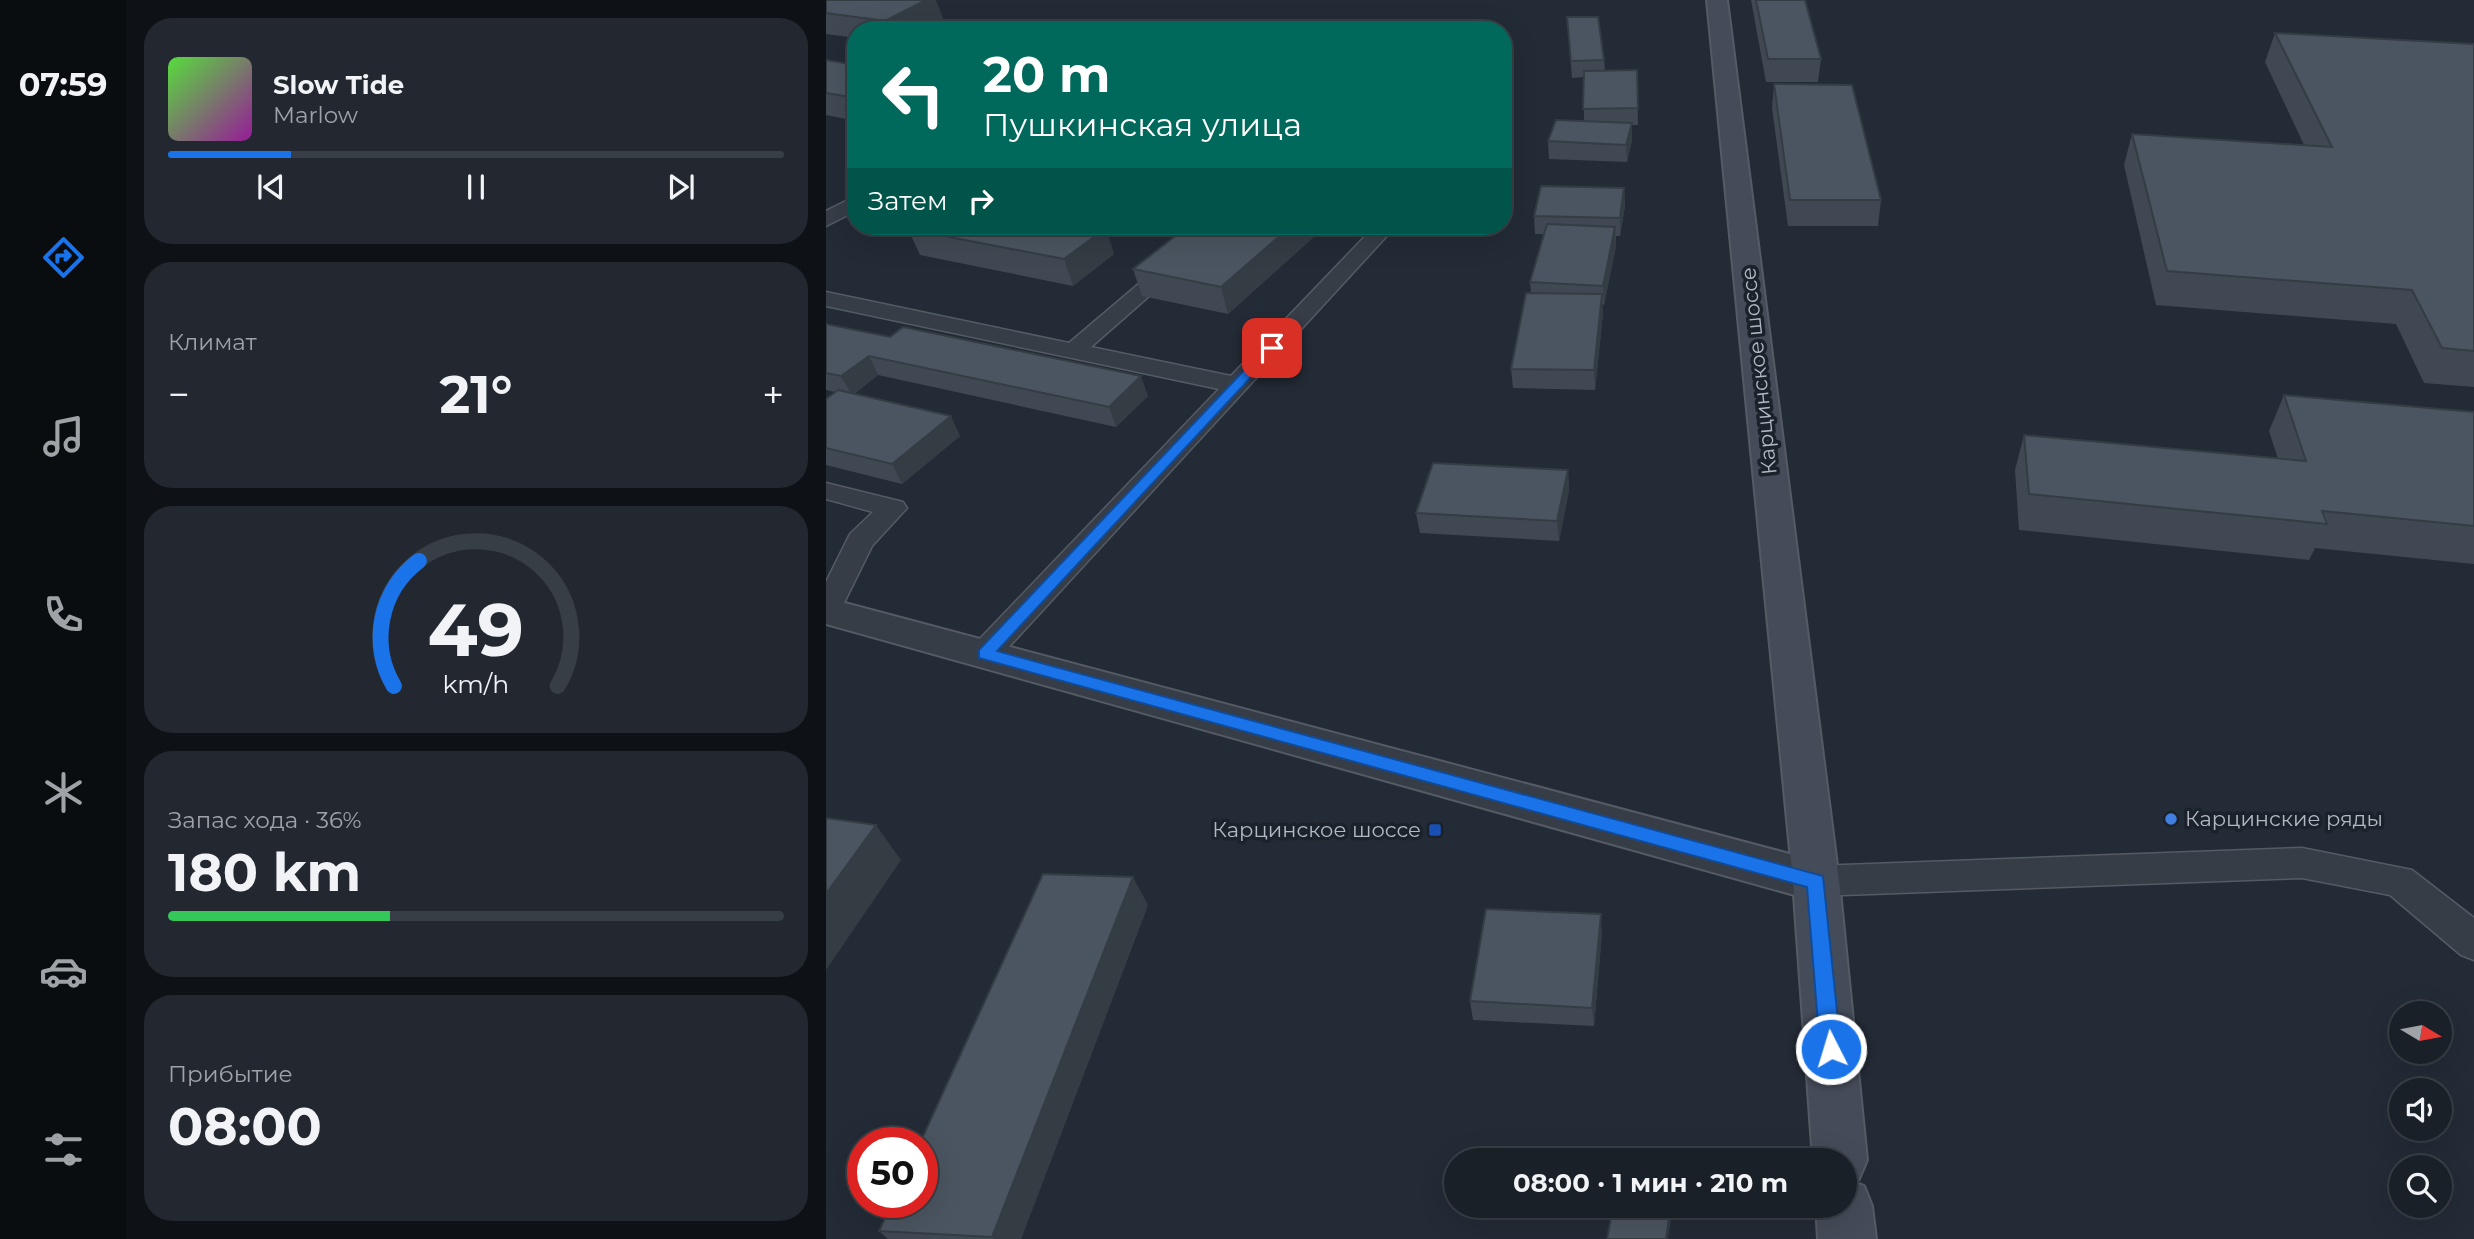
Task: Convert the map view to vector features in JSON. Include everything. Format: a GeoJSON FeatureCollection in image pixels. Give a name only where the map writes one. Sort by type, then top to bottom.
{"type":"FeatureCollection","features":[{"type":"Feature","properties":{"kind":"main road","name":"Карцинское шоссе"},"geometry":{"type":"LineString","coordinates":[[1717,0],[1816,881],[1839,1148]]}},
{"type":"Feature","properties":{"kind":"main road"},"geometry":{"type":"LineString","coordinates":[[1845,1218],[1847,1239]]}},
{"type":"Feature","properties":{"kind":"street"},"geometry":{"type":"LineString","coordinates":[[826,611],[1816,881]]}},
{"type":"Feature","properties":{"kind":"lane"},"geometry":{"type":"LineString","coordinates":[[826,220],[847,207]]}},
{"type":"Feature","properties":{"kind":"lane"},"geometry":{"type":"LineString","coordinates":[[1073,351],[1208,235]]}},
{"type":"Feature","properties":{"kind":"lane"},"geometry":{"type":"LineString","coordinates":[[984,654],[1378,235]]}},
{"type":"Feature","properties":{"kind":"lane"},"geometry":{"type":"LineString","coordinates":[[826,299],[1237,385]]}},
{"type":"Feature","properties":{"kind":"lane"},"geometry":{"type":"LineString","coordinates":[[826,491],[893,508],[860,541],[826,611]]}},
{"type":"Feature","properties":{"kind":"lane"},"geometry":{"type":"LineString","coordinates":[[1816,881],[2302,863],[2399,881],[2469,936],[2474,943]]}},
{"type":"Feature","properties":{"kind":"building"},"geometry":{"type":"Polygon","coordinates":[[[826,0],[926,0],[885,21],[826,13],[826,0]]]}},
{"type":"Feature","properties":{"kind":"building"},"geometry":{"type":"Polygon","coordinates":[[[1756,0],[1805,0],[1821,59],[1768,59],[1756,0]]]}},
{"type":"Feature","properties":{"kind":"building"},"geometry":{"type":"Polygon","coordinates":[[[1567,17],[1598,17],[1604,60],[1571,61],[1567,17]]]}},
{"type":"Feature","properties":{"kind":"building"},"geometry":{"type":"Polygon","coordinates":[[[2275,33],[2474,44],[2474,351],[2442,348],[2412,290],[2167,271],[2132,134],[2332,147],[2275,33]]]}},
{"type":"Feature","properties":{"kind":"building"},"geometry":{"type":"Polygon","coordinates":[[[826,60],[847,64],[847,96],[826,93],[826,60]]]}},
{"type":"Feature","properties":{"kind":"building"},"geometry":{"type":"Polygon","coordinates":[[[1637,70],[1638,108],[1583,109],[1584,71],[1637,70]]]}},
{"type":"Feature","properties":{"kind":"building"},"geometry":{"type":"Polygon","coordinates":[[[1774,84],[1852,85],[1881,200],[1790,200],[1774,84]]]}},
{"type":"Feature","properties":{"kind":"building"},"geometry":{"type":"Polygon","coordinates":[[[1556,120],[1632,123],[1626,145],[1548,141],[1556,120]]]}},
{"type":"Feature","properties":{"kind":"building"},"geometry":{"type":"Polygon","coordinates":[[[1541,186],[1624,188],[1620,218],[1534,216],[1541,186]]]}},
{"type":"Feature","properties":{"kind":"building"},"geometry":{"type":"Polygon","coordinates":[[[1547,224],[1615,227],[1603,286],[1530,282],[1547,224]]]}},
{"type":"Feature","properties":{"kind":"building"},"geometry":{"type":"Polygon","coordinates":[[[939,235],[1097,235],[1064,259],[939,235]]]}},
{"type":"Feature","properties":{"kind":"building"},"geometry":{"type":"Polygon","coordinates":[[[1176,235],[1281,235],[1221,287],[1133,269],[1176,235]]]}},
{"type":"Feature","properties":{"kind":"building"},"geometry":{"type":"Polygon","coordinates":[[[1526,293],[1602,294],[1594,370],[1511,369],[1526,293]]]}},
{"type":"Feature","properties":{"kind":"building"},"geometry":{"type":"Polygon","coordinates":[[[826,324],[890,337],[903,327],[1141,376],[1109,407],[869,356],[841,376],[826,373],[826,324]]]}},
{"type":"Feature","properties":{"kind":"building"},"geometry":{"type":"Polygon","coordinates":[[[838,390],[951,416],[892,464],[826,448],[826,399],[838,390]]]}},
{"type":"Feature","properties":{"kind":"building"},"geometry":{"type":"Polygon","coordinates":[[[2284,395],[2474,412],[2474,526],[2322,511],[2327,524],[2029,494],[2024,435],[2306,461],[2284,395]]]}},
{"type":"Feature","properties":{"kind":"building"},"geometry":{"type":"Polygon","coordinates":[[[1433,463],[1568,470],[1557,521],[1416,513],[1433,463]]]}},
{"type":"Feature","properties":{"kind":"building"},"geometry":{"type":"Polygon","coordinates":[[[826,818],[876,825],[826,894],[826,818]]]}},
{"type":"Feature","properties":{"kind":"building"},"geometry":{"type":"Polygon","coordinates":[[[1043,874],[1133,877],[992,1237],[879,1231],[885,1218],[938,1218],[938,1127],[927,1127],[1043,874]]]}},
{"type":"Feature","properties":{"kind":"building"},"geometry":{"type":"Polygon","coordinates":[[[1486,909],[1601,914],[1592,1008],[1470,1001],[1486,909]]]}},
{"type":"Feature","properties":{"kind":"building"},"geometry":{"type":"Polygon","coordinates":[[[1611,1218],[1669,1218],[1666,1239],[1607,1239],[1611,1218]]]}},
{"type":"Feature","properties":{"kind":"place","name":"Карцинские ряды"},"geometry":{"type":"Point","coordinates":[2171,819]}},
{"type":"Feature","properties":{"kind":"place","name":"Карцинское шоссе"},"geometry":{"type":"Point","coordinates":[1435,830]}},
{"type":"Feature","properties":{"kind":"route"},"geometry":{"type":"LineString","coordinates":[[1272,348],[984,654],[1816,881],[1831,1049]]}}]}
